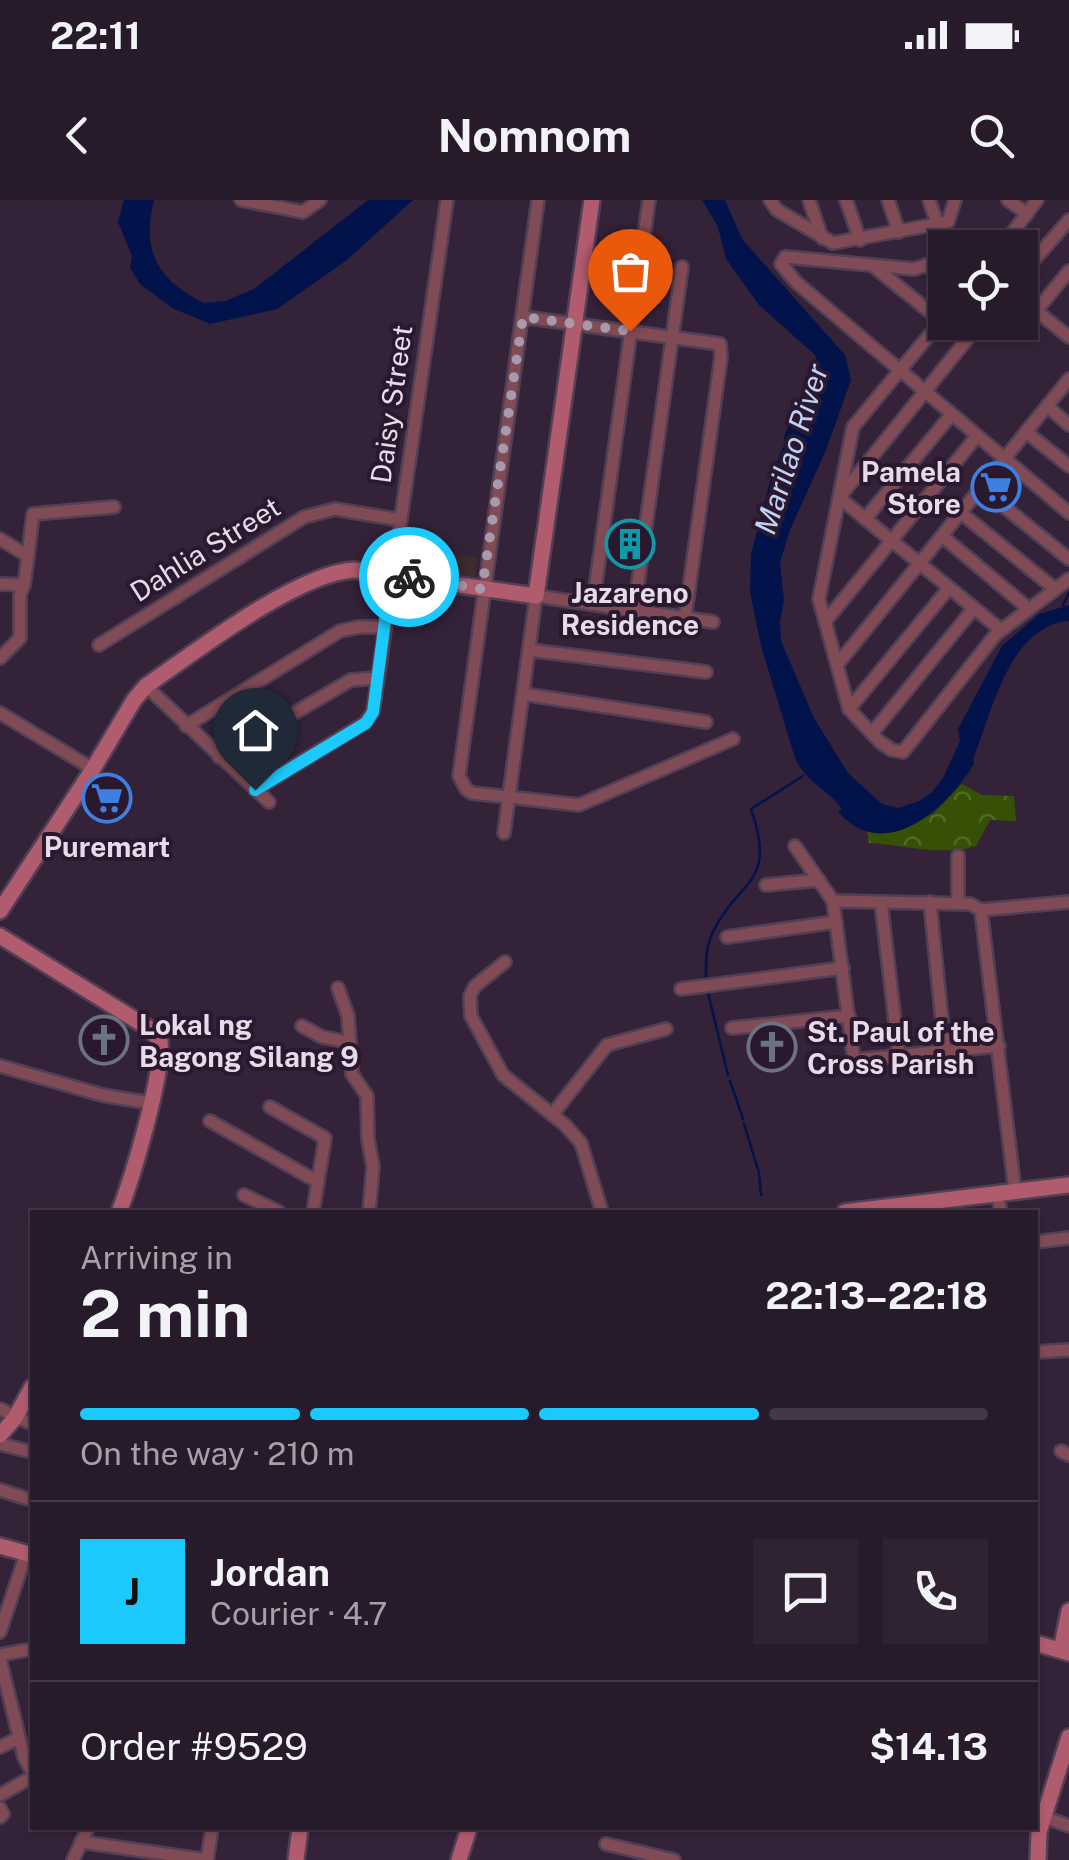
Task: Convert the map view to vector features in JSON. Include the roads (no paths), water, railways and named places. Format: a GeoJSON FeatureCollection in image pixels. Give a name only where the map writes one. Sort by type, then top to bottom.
{"type":"FeatureCollection","features":[{"type":"Feature","properties":{"kind":"street"},"geometry":{"type":"LineString","coordinates":[[241,200],[303,212],[320,200]]}},
{"type":"Feature","properties":{"kind":"street","name":"Daisy Street"},"geometry":{"type":"LineString","coordinates":[[255,790],[366,723],[373,712],[447,200]]}},
{"type":"Feature","properties":{"kind":"street"},"geometry":{"type":"LineString","coordinates":[[538,200],[459,776],[472,793],[579,805],[733,739]]}},
{"type":"Feature","properties":{"kind":"street"},"geometry":{"type":"LineString","coordinates":[[504,833],[592,200]]}},
{"type":"Feature","properties":{"kind":"street"},"geometry":{"type":"LineString","coordinates":[[594,604],[649,200]]}},
{"type":"Feature","properties":{"kind":"street"},"geometry":{"type":"LineString","coordinates":[[770,200],[777,210],[833,243],[938,226],[952,218],[954,200]]}},
{"type":"Feature","properties":{"kind":"street"},"geometry":{"type":"LineString","coordinates":[[809,200],[822,238]]}},
{"type":"Feature","properties":{"kind":"street"},"geometry":{"type":"LineString","coordinates":[[846,200],[860,240]]}},
{"type":"Feature","properties":{"kind":"street"},"geometry":{"type":"LineString","coordinates":[[888,200],[899,232]]}},
{"type":"Feature","properties":{"kind":"street"},"geometry":{"type":"LineString","coordinates":[[930,200],[938,226]]}},
{"type":"Feature","properties":{"kind":"street"},"geometry":{"type":"LineString","coordinates":[[1008,200],[1027,214]]}},
{"type":"Feature","properties":{"kind":"street"},"geometry":{"type":"LineString","coordinates":[[1015,230],[1037,200]]}},
{"type":"Feature","properties":{"kind":"street"},"geometry":{"type":"LineString","coordinates":[[1038,255],[1069,220]]}},
{"type":"Feature","properties":{"kind":"street"},"geometry":{"type":"LineString","coordinates":[[926,265],[914,269],[785,257],[781,264],[797,283],[1069,513]]}},
{"type":"Feature","properties":{"kind":"street"},"geometry":{"type":"LineString","coordinates":[[872,265],[928,308]]}},
{"type":"Feature","properties":{"kind":"street"},"geometry":{"type":"LineString","coordinates":[[634,610],[682,268]]}},
{"type":"Feature","properties":{"kind":"street"},"geometry":{"type":"LineString","coordinates":[[1038,309],[1069,271]]}},
{"type":"Feature","properties":{"kind":"street"},"geometry":{"type":"LineString","coordinates":[[1038,312],[1066,330]]}},
{"type":"Feature","properties":{"kind":"street"},"geometry":{"type":"LineString","coordinates":[[523,317],[720,344],[685,618]]}},
{"type":"Feature","properties":{"kind":"street"},"geometry":{"type":"LineString","coordinates":[[928,336],[854,428],[819,599],[849,709],[892,750],[904,752],[1001,630],[1069,579]]}},
{"type":"Feature","properties":{"kind":"street"},"geometry":{"type":"LineString","coordinates":[[842,497],[966,340]]}},
{"type":"Feature","properties":{"kind":"street"},"geometry":{"type":"LineString","coordinates":[[837,665],[1068,381]]}},
{"type":"Feature","properties":{"kind":"street"},"geometry":{"type":"LineString","coordinates":[[1046,406],[1069,425]]}},
{"type":"Feature","properties":{"kind":"street"},"geometry":{"type":"LineString","coordinates":[[866,519],[951,416]]}},
{"type":"Feature","properties":{"kind":"street"},"geometry":{"type":"LineString","coordinates":[[1026,432],[1069,466]]}},
{"type":"Feature","properties":{"kind":"street"},"geometry":{"type":"LineString","coordinates":[[825,622],[977,436]]}},
{"type":"Feature","properties":{"kind":"street"},"geometry":{"type":"LineString","coordinates":[[981,488],[1069,560]]}},
{"type":"Feature","properties":{"kind":"street"},"geometry":{"type":"LineString","coordinates":[[842,497],[1001,630]]}},
{"type":"Feature","properties":{"kind":"street"},"geometry":{"type":"LineString","coordinates":[[0,658],[20,638],[20,604],[31,517],[37,512],[114,507]]}},
{"type":"Feature","properties":{"kind":"street","name":"Dahlia Street"},"geometry":{"type":"LineString","coordinates":[[99,644],[304,517],[334,509],[401,520]]}},
{"type":"Feature","properties":{"kind":"street"},"geometry":{"type":"LineString","coordinates":[[961,513],[1055,589]]}},
{"type":"Feature","properties":{"kind":"street"},"geometry":{"type":"LineString","coordinates":[[942,536],[1030,609]]}},
{"type":"Feature","properties":{"kind":"street"},"geometry":{"type":"LineString","coordinates":[[0,538],[28,556]]}},
{"type":"Feature","properties":{"kind":"street"},"geometry":{"type":"LineString","coordinates":[[0,910],[146,686],[306,582],[340,571],[391,575],[713,622]]}},
{"type":"Feature","properties":{"kind":"street"},"geometry":{"type":"LineString","coordinates":[[0,584],[24,585]]}},
{"type":"Feature","properties":{"kind":"street"},"geometry":{"type":"LineString","coordinates":[[849,709],[949,588]]}},
{"type":"Feature","properties":{"kind":"street"},"geometry":{"type":"LineString","coordinates":[[873,732],[974,608]]}},
{"type":"Feature","properties":{"kind":"street"},"geometry":{"type":"LineString","coordinates":[[186,726],[340,631],[384,628]]}},
{"type":"Feature","properties":{"kind":"street"},"geometry":{"type":"LineString","coordinates":[[529,650],[706,672]]}},
{"type":"Feature","properties":{"kind":"street"},"geometry":{"type":"LineString","coordinates":[[218,757],[350,680],[377,678]]}},
{"type":"Feature","properties":{"kind":"street"},"geometry":{"type":"LineString","coordinates":[[146,686],[269,802]]}},
{"type":"Feature","properties":{"kind":"street"},"geometry":{"type":"LineString","coordinates":[[523,694],[706,722]]}},
{"type":"Feature","properties":{"kind":"street"},"geometry":{"type":"LineString","coordinates":[[0,712],[93,769]]}},
{"type":"Feature","properties":{"kind":"street"},"geometry":{"type":"LineString","coordinates":[[795,846],[833,901],[854,1060],[998,1046]]}},
{"type":"Feature","properties":{"kind":"street"},"geometry":{"type":"LineString","coordinates":[[958,856],[958,904]]}},
{"type":"Feature","properties":{"kind":"street"},"geometry":{"type":"LineString","coordinates":[[766,885],[818,880]]}},
{"type":"Feature","properties":{"kind":"street"},"geometry":{"type":"LineString","coordinates":[[833,901],[930,902],[974,905],[981,910],[1069,902]]}},
{"type":"Feature","properties":{"kind":"street"},"geometry":{"type":"LineString","coordinates":[[880,902],[899,1056]]}},
{"type":"Feature","properties":{"kind":"street"},"geometry":{"type":"LineString","coordinates":[[930,902],[945,1052]]}},
{"type":"Feature","properties":{"kind":"street"},"geometry":{"type":"LineString","coordinates":[[981,910],[1015,1191]]}},
{"type":"Feature","properties":{"kind":"street"},"geometry":{"type":"LineString","coordinates":[[727,937],[836,922]]}},
{"type":"Feature","properties":{"kind":"street"},"geometry":{"type":"LineString","coordinates":[[0,936],[150,1029],[160,1044],[150,1103],[120,1210]]}},
{"type":"Feature","properties":{"kind":"street"},"geometry":{"type":"LineString","coordinates":[[504,962],[475,986],[470,996],[470,1016],[503,1075],[572,1132],[586,1153],[601,1210]]}},
{"type":"Feature","properties":{"kind":"street"},"geometry":{"type":"LineString","coordinates":[[681,988],[843,968]]}},
{"type":"Feature","properties":{"kind":"street"},"geometry":{"type":"LineString","coordinates":[[338,988],[348,1016],[352,1074],[367,1096],[373,1167],[369,1210]]}},
{"type":"Feature","properties":{"kind":"street"},"geometry":{"type":"LineString","coordinates":[[732,1028],[849,1016]]}},
{"type":"Feature","properties":{"kind":"street"},"geometry":{"type":"LineString","coordinates":[[302,1026],[348,1042]]}},
{"type":"Feature","properties":{"kind":"street"},"geometry":{"type":"LineString","coordinates":[[552,1115],[607,1045],[666,1029]]}},
{"type":"Feature","properties":{"kind":"street"},"geometry":{"type":"LineString","coordinates":[[0,1066],[102,1095],[150,1103]]}},
{"type":"Feature","properties":{"kind":"street"},"geometry":{"type":"LineString","coordinates":[[270,1107],[324,1136],[313,1210]]}},
{"type":"Feature","properties":{"kind":"street"},"geometry":{"type":"LineString","coordinates":[[210,1121],[318,1182]]}},
{"type":"Feature","properties":{"kind":"street"},"geometry":{"type":"LineString","coordinates":[[885,1210],[1069,1185]]}},
{"type":"Feature","properties":{"kind":"street"},"geometry":{"type":"LineString","coordinates":[[997,1193],[1001,1210]]}},
{"type":"Feature","properties":{"kind":"street"},"geometry":{"type":"LineString","coordinates":[[244,1195],[275,1210]]}},
{"type":"Feature","properties":{"kind":"street"},"geometry":{"type":"LineString","coordinates":[[1038,1242],[1069,1238]]}},
{"type":"Feature","properties":{"kind":"street"},"geometry":{"type":"LineString","coordinates":[[1038,1352],[1069,1350]]}},
{"type":"Feature","properties":{"kind":"street"},"geometry":{"type":"LineString","coordinates":[[0,1435],[30,1391]]}},
{"type":"Feature","properties":{"kind":"street"},"geometry":{"type":"LineString","coordinates":[[0,1409],[30,1423]]}},
{"type":"Feature","properties":{"kind":"street"},"geometry":{"type":"LineString","coordinates":[[0,1444],[30,1452]]}},
{"type":"Feature","properties":{"kind":"street"},"geometry":{"type":"LineString","coordinates":[[0,1490],[30,1499]]}},
{"type":"Feature","properties":{"kind":"street"},"geometry":{"type":"LineString","coordinates":[[0,1546],[29,1554],[1,1625]]}},
{"type":"Feature","properties":{"kind":"street"},"geometry":{"type":"LineString","coordinates":[[1038,1644],[1065,1652],[1069,1610]]}},
{"type":"Feature","properties":{"kind":"street"},"geometry":{"type":"LineString","coordinates":[[30,1650],[0,1657],[5,1702],[30,1770]]}},
{"type":"Feature","properties":{"kind":"street"},"geometry":{"type":"LineString","coordinates":[[1038,1860],[1038,1840],[1069,1737]]}},
{"type":"Feature","properties":{"kind":"street"},"geometry":{"type":"LineString","coordinates":[[0,1747],[18,1738]]}},
{"type":"Feature","properties":{"kind":"street"},"geometry":{"type":"LineString","coordinates":[[0,1794],[30,1776]]}},
{"type":"Feature","properties":{"kind":"street"},"geometry":{"type":"LineString","coordinates":[[0,1808],[0,1817]]}},
{"type":"Feature","properties":{"kind":"street"},"geometry":{"type":"LineString","coordinates":[[1044,1817],[1069,1826]]}},
{"type":"Feature","properties":{"kind":"street"},"geometry":{"type":"LineString","coordinates":[[73,1860],[87,1830]]}},
{"type":"Feature","properties":{"kind":"street"},"geometry":{"type":"LineString","coordinates":[[81,1842],[207,1860],[212,1830]]}},
{"type":"Feature","properties":{"kind":"street"},"geometry":{"type":"LineString","coordinates":[[296,1860],[300,1830]]}},
{"type":"Feature","properties":{"kind":"street"},"geometry":{"type":"LineString","coordinates":[[459,1860],[468,1830]]}},
{"type":"Feature","properties":{"kind":"street"},"geometry":{"type":"LineString","coordinates":[[606,1844],[674,1860]]}},
{"type":"Feature","properties":{"kind":"street"},"geometry":{"type":"LineString","coordinates":[[116,1860],[122,1847]]}},
{"type":"Feature","properties":{"kind":"water"},"geometry":{"type":"Polygon","coordinates":[[[124,200],[154,200],[150,235],[157,262],[175,285],[204,303],[225,301],[254,289],[368,200],[413,200],[347,260],[277,309],[210,324],[172,308],[140,284],[130,268],[132,256],[118,222],[124,200]]]}},
{"type":"Feature","properties":{"kind":"water"},"geometry":{"type":"Polygon","coordinates":[[[702,200],[725,200],[742,239],[845,355],[851,380],[780,563],[784,601],[780,621],[781,641],[814,718],[848,773],[882,804],[898,808],[932,792],[943,778],[960,741],[958,729],[1002,646],[1039,614],[1069,605],[1069,621],[1048,627],[1031,638],[1017,655],[996,697],[974,764],[962,782],[931,814],[894,832],[875,833],[856,827],[838,812],[842,809],[805,774],[795,758],[761,646],[750,592],[751,554],[771,477],[781,451],[817,391],[819,370],[815,355],[759,305],[726,259],[718,227],[702,200]]]}},
{"type":"Feature","properties":{"kind":"waterway","name":"Marilao River"},"geometry":{"type":"LineString","coordinates":[[793,438],[826,361]]}},
{"type":"Feature","properties":{"kind":"waterway"},"geometry":{"type":"LineString","coordinates":[[1063,605],[1069,593]]}},
{"type":"Feature","properties":{"kind":"waterway"},"geometry":{"type":"LineString","coordinates":[[706,981],[712,934],[757,868],[760,853],[751,809],[803,776]]}},
{"type":"Feature","properties":{"kind":"waterway"},"geometry":{"type":"LineString","coordinates":[[707,989],[728,1075]]}},
{"type":"Feature","properties":{"kind":"waterway"},"geometry":{"type":"LineString","coordinates":[[730,1081],[743,1119]]}},
{"type":"Feature","properties":{"kind":"waterway"},"geometry":{"type":"LineString","coordinates":[[744,1124],[759,1173],[761,1195]]}},
{"type":"Feature","properties":{"kind":"place","name":"Pamela Store"},"geometry":{"type":"Point","coordinates":[996,487]}},
{"type":"Feature","properties":{"kind":"place","name":"Jazareno Residence"},"geometry":{"type":"Point","coordinates":[630,544]}},
{"type":"Feature","properties":{"kind":"place","name":"Puremart"},"geometry":{"type":"Point","coordinates":[107,798]}},
{"type":"Feature","properties":{"kind":"place","name":"Lokal ng Bagong Silang 9"},"geometry":{"type":"Point","coordinates":[104,1040]}},
{"type":"Feature","properties":{"kind":"place","name":"St. Paul of the Cross Parish"},"geometry":{"type":"Point","coordinates":[772,1047]}}]}
